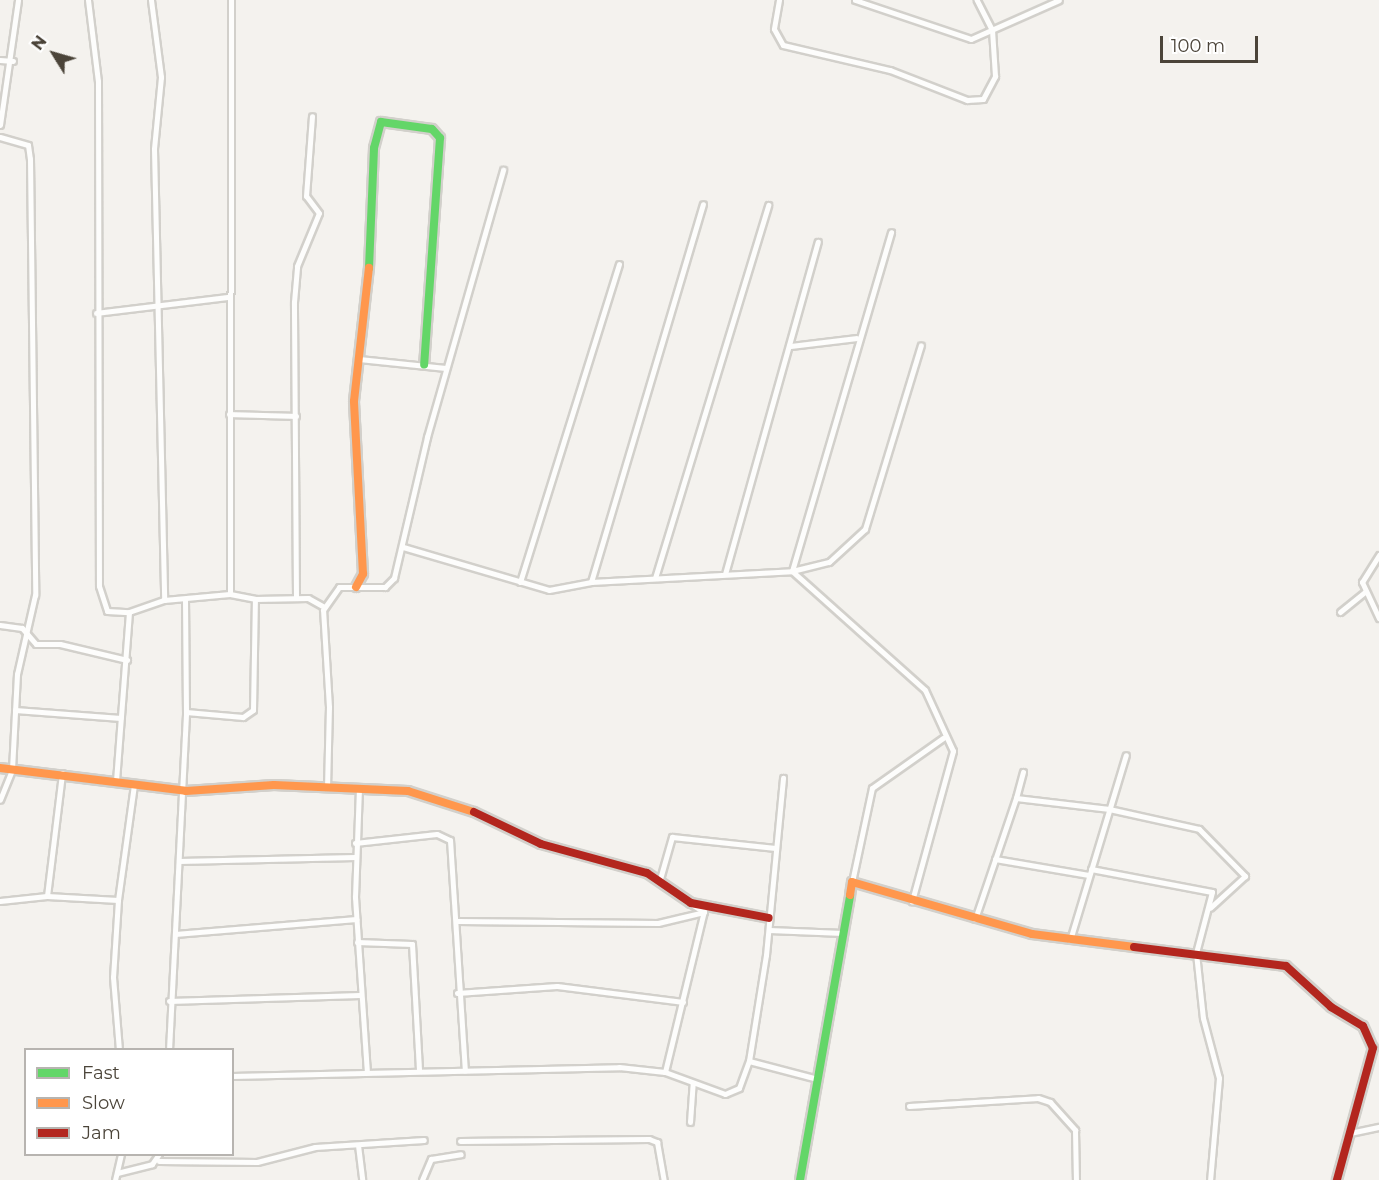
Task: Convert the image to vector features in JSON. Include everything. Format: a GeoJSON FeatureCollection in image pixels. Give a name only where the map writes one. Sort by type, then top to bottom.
{"type":"FeatureCollection","features":[{"type":"Feature","properties":{"kind":"street"},"geometry":{"type":"LineString","coordinates":[[0,125],[13,61],[18,0]]}},
{"type":"Feature","properties":{"kind":"street"},"geometry":{"type":"LineString","coordinates":[[88,0],[98,81],[96,313],[99,586],[107,611],[129,612],[164,600],[230,594],[255,599],[296,597],[324,607]]}},
{"type":"Feature","properties":{"kind":"street"},"geometry":{"type":"LineString","coordinates":[[152,0],[161,77],[154,148],[164,600]]}},
{"type":"Feature","properties":{"kind":"street"},"geometry":{"type":"LineString","coordinates":[[230,594],[228,414],[231,0]]}},
{"type":"Feature","properties":{"kind":"street"},"geometry":{"type":"LineString","coordinates":[[778,0],[774,29],[783,45],[890,70],[968,100],[983,99],[995,76],[992,30],[977,0]]}},
{"type":"Feature","properties":{"kind":"street"},"geometry":{"type":"LineString","coordinates":[[855,0],[971,39],[1059,0]]}},
{"type":"Feature","properties":{"kind":"street"},"geometry":{"type":"LineString","coordinates":[[0,60],[13,61]]}},
{"type":"Feature","properties":{"kind":"street"},"geometry":{"type":"LineString","coordinates":[[296,597],[296,273],[320,213],[306,196],[312,116]]}},
{"type":"Feature","properties":{"kind":"street"},"geometry":{"type":"LineString","coordinates":[[356,587],[363,574],[354,431],[359,359],[374,221],[376,129],[379,123],[388,122],[432,129],[440,138],[424,364]]}},
{"type":"Feature","properties":{"kind":"street"},"geometry":{"type":"LineString","coordinates":[[0,136],[28,145],[30,159],[36,595],[29,637],[17,674],[12,770],[0,800]]}},
{"type":"Feature","properties":{"kind":"street"},"geometry":{"type":"LineString","coordinates":[[327,788],[324,607],[339,587],[390,583],[404,547],[446,368],[503,170]]}},
{"type":"Feature","properties":{"kind":"street"},"geometry":{"type":"LineString","coordinates":[[591,582],[703,204]]}},
{"type":"Feature","properties":{"kind":"street"},"geometry":{"type":"LineString","coordinates":[[656,578],[768,206]]}},
{"type":"Feature","properties":{"kind":"street"},"geometry":{"type":"LineString","coordinates":[[792,571],[857,338],[891,232]]}},
{"type":"Feature","properties":{"kind":"street"},"geometry":{"type":"LineString","coordinates":[[725,574],[791,346],[818,242]]}},
{"type":"Feature","properties":{"kind":"street"},"geometry":{"type":"LineString","coordinates":[[520,582],[619,264]]}},
{"type":"Feature","properties":{"kind":"street"},"geometry":{"type":"LineString","coordinates":[[96,313],[158,302],[229,297]]}},
{"type":"Feature","properties":{"kind":"street"},"geometry":{"type":"LineString","coordinates":[[791,346],[857,338]]}},
{"type":"Feature","properties":{"kind":"street"},"geometry":{"type":"LineString","coordinates":[[404,547],[549,590],[591,582],[792,571],[829,562],[865,530],[921,345]]}},
{"type":"Feature","properties":{"kind":"street"},"geometry":{"type":"LineString","coordinates":[[359,359],[446,368]]}},
{"type":"Feature","properties":{"kind":"street"},"geometry":{"type":"LineString","coordinates":[[228,414],[296,416]]}},
{"type":"Feature","properties":{"kind":"street"},"geometry":{"type":"LineString","coordinates":[[1379,555],[1364,576],[1365,592],[1379,618]]}},
{"type":"Feature","properties":{"kind":"street"},"geometry":{"type":"LineString","coordinates":[[792,571],[925,690],[944,738],[952,751],[912,903]]}},
{"type":"Feature","properties":{"kind":"street"},"geometry":{"type":"LineString","coordinates":[[1341,612],[1365,592]]}},
{"type":"Feature","properties":{"kind":"street"},"geometry":{"type":"LineString","coordinates":[[169,1048],[169,1001],[186,791],[185,599]]}},
{"type":"Feature","properties":{"kind":"street"},"geometry":{"type":"LineString","coordinates":[[186,712],[243,717],[253,710],[255,599]]}},
{"type":"Feature","properties":{"kind":"street"},"geometry":{"type":"LineString","coordinates":[[116,781],[129,612]]}},
{"type":"Feature","properties":{"kind":"street"},"geometry":{"type":"LineString","coordinates":[[0,625],[22,628],[36,644],[60,644],[127,660]]}},
{"type":"Feature","properties":{"kind":"street"},"geometry":{"type":"LineString","coordinates":[[15,710],[121,718]]}},
{"type":"Feature","properties":{"kind":"street"},"geometry":{"type":"LineString","coordinates":[[800,1180],[814,1078],[872,788],[944,738]]}},
{"type":"Feature","properties":{"kind":"street"},"geometry":{"type":"LineString","coordinates":[[1070,940],[1126,755]]}},
{"type":"Feature","properties":{"kind":"street"},"geometry":{"type":"LineString","coordinates":[[0,768],[62,773],[186,791],[359,788],[420,795],[472,811],[541,844],[660,879],[691,903],[705,909],[769,918]]}},
{"type":"Feature","properties":{"kind":"street"},"geometry":{"type":"LineString","coordinates":[[975,920],[1023,772]]}},
{"type":"Feature","properties":{"kind":"street"},"geometry":{"type":"LineString","coordinates":[[46,896],[62,773]]}},
{"type":"Feature","properties":{"kind":"street"},"geometry":{"type":"LineString","coordinates":[[234,1076],[619,1067],[665,1072],[731,1094],[749,1061],[768,930],[783,778]]}},
{"type":"Feature","properties":{"kind":"street"},"geometry":{"type":"LineString","coordinates":[[119,1048],[113,977],[118,900],[134,784]]}},
{"type":"Feature","properties":{"kind":"street"},"geometry":{"type":"LineString","coordinates":[[359,788],[355,857],[356,919],[367,1072]]}},
{"type":"Feature","properties":{"kind":"street"},"geometry":{"type":"LineString","coordinates":[[1016,798],[1109,809],[1198,829],[1245,876],[1210,908]]}},
{"type":"Feature","properties":{"kind":"street"},"geometry":{"type":"LineString","coordinates":[[356,843],[447,835],[458,921],[457,993],[465,1071]]}},
{"type":"Feature","properties":{"kind":"street"},"geometry":{"type":"LineString","coordinates":[[660,879],[672,837],[775,848]]}},
{"type":"Feature","properties":{"kind":"street"},"geometry":{"type":"LineString","coordinates":[[179,861],[355,857]]}},
{"type":"Feature","properties":{"kind":"street"},"geometry":{"type":"LineString","coordinates":[[995,859],[1202,887],[1212,892],[1210,908],[1196,953],[1203,1018],[1219,1078],[1210,1180]]}},
{"type":"Feature","properties":{"kind":"street"},"geometry":{"type":"LineString","coordinates":[[852,882],[912,903],[975,920],[1070,940],[1196,953],[1286,966],[1331,1007],[1363,1026],[1373,1048],[1337,1180]]}},
{"type":"Feature","properties":{"kind":"street"},"geometry":{"type":"LineString","coordinates":[[0,901],[46,896],[118,900]]}},
{"type":"Feature","properties":{"kind":"street"},"geometry":{"type":"LineString","coordinates":[[458,921],[658,923],[705,909]]}},
{"type":"Feature","properties":{"kind":"street"},"geometry":{"type":"LineString","coordinates":[[665,1072],[705,909]]}},
{"type":"Feature","properties":{"kind":"street"},"geometry":{"type":"LineString","coordinates":[[175,933],[356,919]]}},
{"type":"Feature","properties":{"kind":"street"},"geometry":{"type":"LineString","coordinates":[[768,930],[843,933]]}},
{"type":"Feature","properties":{"kind":"street"},"geometry":{"type":"LineString","coordinates":[[357,942],[412,944],[419,1071]]}},
{"type":"Feature","properties":{"kind":"street"},"geometry":{"type":"LineString","coordinates":[[457,993],[557,986],[683,1002]]}},
{"type":"Feature","properties":{"kind":"street"},"geometry":{"type":"LineString","coordinates":[[169,1001],[360,995]]}},
{"type":"Feature","properties":{"kind":"street"},"geometry":{"type":"LineString","coordinates":[[749,1061],[814,1078]]}},
{"type":"Feature","properties":{"kind":"street"},"geometry":{"type":"LineString","coordinates":[[690,1122],[693,1083]]}},
{"type":"Feature","properties":{"kind":"street"},"geometry":{"type":"LineString","coordinates":[[909,1106],[1038,1098],[1050,1102],[1075,1130],[1076,1180]]}},
{"type":"Feature","properties":{"kind":"street"},"geometry":{"type":"LineString","coordinates":[[1348,1134],[1379,1127]]}},
{"type":"Feature","properties":{"kind":"street"},"geometry":{"type":"LineString","coordinates":[[460,1141],[649,1139],[657,1142],[664,1180]]}},
{"type":"Feature","properties":{"kind":"street"},"geometry":{"type":"LineString","coordinates":[[117,1173],[159,1158],[257,1162],[307,1148],[424,1140]]}},
{"type":"Feature","properties":{"kind":"street"},"geometry":{"type":"LineString","coordinates":[[358,1145],[362,1180]]}},
{"type":"Feature","properties":{"kind":"street"},"geometry":{"type":"LineString","coordinates":[[422,1180],[431,1159],[461,1154]]}},
{"type":"Feature","properties":{"kind":"street"},"geometry":{"type":"LineString","coordinates":[[115,1180],[121,1156]]}},
{"type":"Feature","properties":{"kind":"traffic: fast"},"geometry":{"type":"LineString","coordinates":[[369,268],[374,148],[381,122],[432,129],[440,138],[424,364]]}},
{"type":"Feature","properties":{"kind":"traffic: fast"},"geometry":{"type":"LineString","coordinates":[[800,1180],[850,895]]}},
{"type":"Feature","properties":{"kind":"traffic: slow"},"geometry":{"type":"LineString","coordinates":[[356,587],[363,574],[354,401],[369,268]]}},
{"type":"Feature","properties":{"kind":"traffic: slow"},"geometry":{"type":"LineString","coordinates":[[0,768],[186,791],[274,785],[408,791],[474,812]]}},
{"type":"Feature","properties":{"kind":"traffic: slow"},"geometry":{"type":"LineString","coordinates":[[850,895],[852,882],[1032,934],[1134,947]]}},
{"type":"Feature","properties":{"kind":"traffic: jam"},"geometry":{"type":"LineString","coordinates":[[474,812],[541,844],[647,873],[691,903],[769,918]]}},
{"type":"Feature","properties":{"kind":"traffic: jam"},"geometry":{"type":"LineString","coordinates":[[1134,947],[1286,966],[1331,1007],[1363,1026],[1373,1048],[1337,1180]]}}]}
